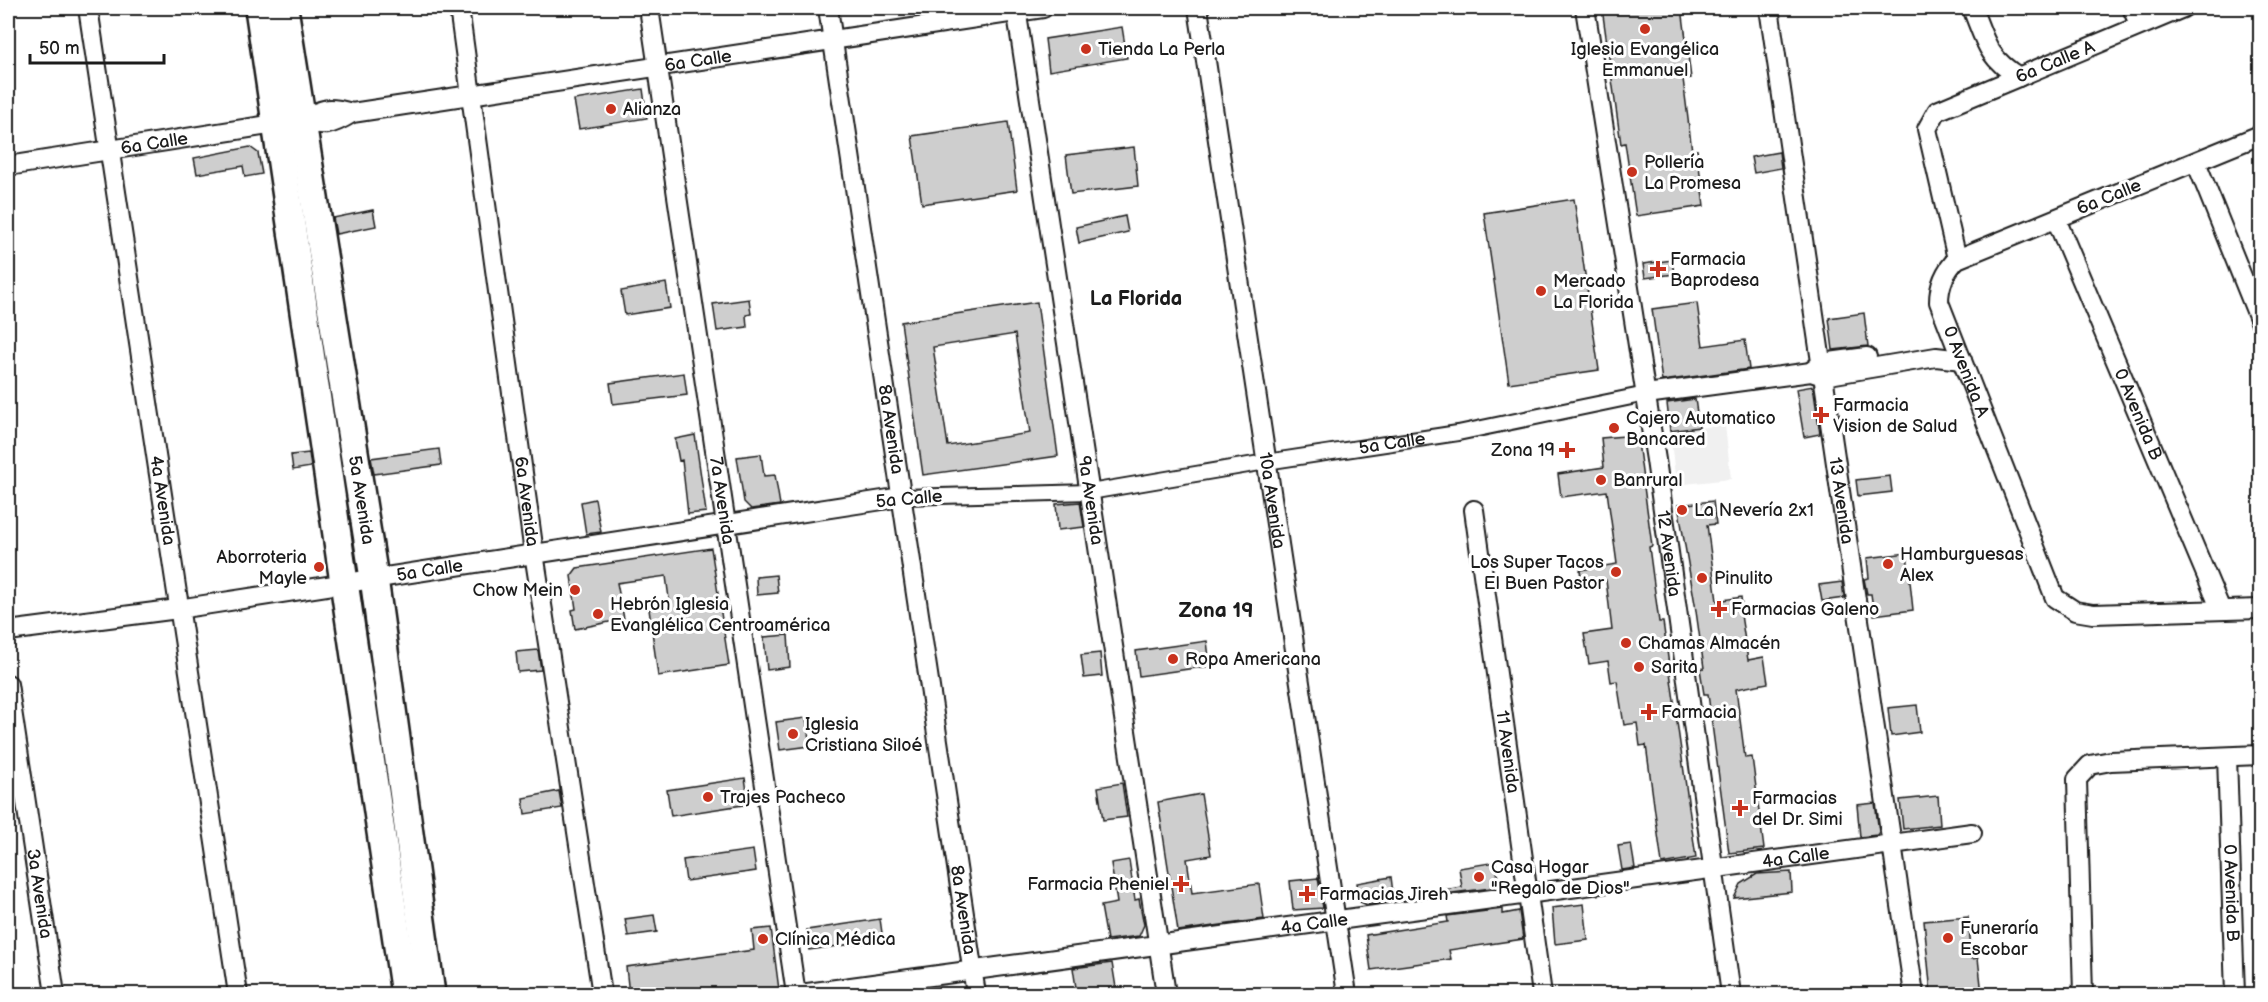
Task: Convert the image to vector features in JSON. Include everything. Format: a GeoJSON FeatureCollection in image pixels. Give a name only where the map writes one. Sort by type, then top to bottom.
{"type":"FeatureCollection","features":[{"type":"Feature","properties":{"kind":"main road","name":"5a Avenida"},"geometry":{"type":"LineString","coordinates":[[260,8],[289,122],[374,578],[431,994]]}},
{"type":"Feature","properties":{"kind":"main road","name":"5a Avenida"},"geometry":{"type":"LineString","coordinates":[[284,8],[289,122],[343,583],[405,994]]}},
{"type":"Feature","properties":{"kind":"street","name":"4a Avenida"},"geometry":{"type":"LineString","coordinates":[[88,8],[238,994]]}},
{"type":"Feature","properties":{"kind":"street","name":"6a Avenida"},"geometry":{"type":"LineString","coordinates":[[459,8],[473,94],[534,553],[602,994]]}},
{"type":"Feature","properties":{"kind":"street","name":"7a Avenida"},"geometry":{"type":"LineString","coordinates":[[649,8],[798,994]]}},
{"type":"Feature","properties":{"kind":"street","name":"8a Avenida"},"geometry":{"type":"LineString","coordinates":[[828,8],[976,994]]}},
{"type":"Feature","properties":{"kind":"street","name":"6a Calle"},"geometry":{"type":"LineString","coordinates":[[8,166],[289,122],[321,126],[335,123],[352,113],[1017,10],[1043,8]]}},
{"type":"Feature","properties":{"kind":"street","name":"10a Avenida"},"geometry":{"type":"LineString","coordinates":[[1198,8],[1347,994]]}},
{"type":"Feature","properties":{"kind":"street","name":"12 Avenida"},"geometry":{"type":"LineString","coordinates":[[1585,8],[1646,394],[1731,994]]}},
{"type":"Feature","properties":{"kind":"street","name":"13 Avenida"},"geometry":{"type":"LineString","coordinates":[[1769,8],[1819,370],[1914,994]]}},
{"type":"Feature","properties":{"kind":"street"},"geometry":{"type":"LineString","coordinates":[[1972,8],[1990,54],[2004,68],[2019,77]]}},
{"type":"Feature","properties":{"kind":"street","name":"6a Calle A"},"geometry":{"type":"LineString","coordinates":[[1957,259],[1927,129],[1937,111],[2019,77],[2135,16],[2183,8]]}},
{"type":"Feature","properties":{"kind":"street","name":"9a Avenida"},"geometry":{"type":"LineString","coordinates":[[1017,10],[1166,994]]}},
{"type":"Feature","properties":{"kind":"street","name":"6a Calle"},"geometry":{"type":"LineString","coordinates":[[1957,259],[2260,135]]}},
{"type":"Feature","properties":{"kind":"street"},"geometry":{"type":"LineString","coordinates":[[2196,162],[2260,321]]}},
{"type":"Feature","properties":{"kind":"street","name":"0 Avenida B"},"geometry":{"type":"LineString","coordinates":[[2056,219],[2221,610]]}},
{"type":"Feature","properties":{"kind":"street","name":"0 Avenida A"},"geometry":{"type":"LineString","coordinates":[[1957,259],[1949,268],[1939,290],[1939,302],[2055,598],[2075,611],[2093,614],[2221,610]]}},
{"type":"Feature","properties":{"kind":"street","name":"5a Calle"},"geometry":{"type":"LineString","coordinates":[[1819,370],[1933,347],[1940,343],[1948,325]]}},
{"type":"Feature","properties":{"kind":"street","name":"5a Calle"},"geometry":{"type":"LineString","coordinates":[[8,631],[178,609],[902,497],[1090,492],[1458,433],[1646,394],[1819,370],[1936,357],[1962,360]]}},
{"type":"Feature","properties":{"kind":"street","name":"11 Avenida"},"geometry":{"type":"LineString","coordinates":[[1473,510],[1542,994]]}},
{"type":"Feature","properties":{"kind":"street"},"geometry":{"type":"LineString","coordinates":[[2221,610],[2260,609]]}},
{"type":"Feature","properties":{"kind":"street","name":"3a Avenida"},"geometry":{"type":"LineString","coordinates":[[8,684],[55,994]]}},
{"type":"Feature","properties":{"kind":"street"},"geometry":{"type":"LineString","coordinates":[[2083,994],[2077,779],[2090,765],[2111,761],[2260,755]]}},
{"type":"Feature","properties":{"kind":"street","name":"0 Avenida B"},"geometry":{"type":"LineString","coordinates":[[2227,757],[2235,994]]}},
{"type":"Feature","properties":{"kind":"street","name":"4a Calle"},"geometry":{"type":"LineString","coordinates":[[798,994],[1972,832]]}},
{"type":"Feature","properties":{"kind":"shaded area"},"geometry":{"type":"Polygon","coordinates":[[[1725,425],[1731,479],[1676,485],[1670,431],[1725,425]]]}},
{"type":"Feature","properties":{"kind":"building"},"geometry":{"type":"Polygon","coordinates":[[[1602,8],[1682,8],[1691,78],[1683,79],[1692,151],[1697,150],[1704,206],[1636,216],[1625,143],[1621,144],[1602,8]]]}},
{"type":"Feature","properties":{"kind":"building","name":"Tienda La Perla"},"geometry":{"type":"Polygon","coordinates":[[[1122,27],[1127,58],[1049,71],[1045,39],[1122,27]]]}},
{"type":"Feature","properties":{"kind":"building","name":"Alianza"},"geometry":{"type":"Polygon","coordinates":[[[643,89],[647,118],[579,129],[574,100],[643,89]]]}},
{"type":"Feature","properties":{"kind":"building"},"geometry":{"type":"Polygon","coordinates":[[[1008,122],[1017,190],[922,204],[912,136],[1008,122]]]}},
{"type":"Feature","properties":{"kind":"building"},"geometry":{"type":"Polygon","coordinates":[[[250,147],[258,153],[262,174],[245,177],[243,166],[197,174],[194,158],[250,147]]]}},
{"type":"Feature","properties":{"kind":"building"},"geometry":{"type":"Polygon","coordinates":[[[1134,147],[1138,186],[1071,194],[1066,155],[1134,147]]]}},
{"type":"Feature","properties":{"kind":"building"},"geometry":{"type":"Polygon","coordinates":[[[1779,152],[1781,168],[1754,173],[1751,157],[1779,152]]]}},
{"type":"Feature","properties":{"kind":"building","name":"Mercado La Florida"},"geometry":{"type":"Polygon","coordinates":[[[1574,199],[1599,370],[1509,383],[1484,213],[1574,199]]]}},
{"type":"Feature","properties":{"kind":"building"},"geometry":{"type":"Polygon","coordinates":[[[373,210],[376,226],[336,234],[333,218],[373,210]]]}},
{"type":"Feature","properties":{"kind":"building"},"geometry":{"type":"Polygon","coordinates":[[[1125,216],[1128,232],[1079,243],[1076,227],[1125,216]]]}},
{"type":"Feature","properties":{"kind":"building","name":"Farmacia Baprodesa"},"geometry":{"type":"Polygon","coordinates":[[[1672,260],[1674,274],[1645,278],[1643,264],[1672,260]]]}},
{"type":"Feature","properties":{"kind":"building"},"geometry":{"type":"Polygon","coordinates":[[[666,283],[670,308],[625,315],[621,291],[666,283]]]}},
{"type":"Feature","properties":{"kind":"building"},"geometry":{"type":"Polygon","coordinates":[[[749,299],[751,314],[746,315],[747,327],[717,331],[713,304],[749,299]]]}},
{"type":"Feature","properties":{"kind":"building"},"geometry":{"type":"Polygon","coordinates":[[[1037,302],[1058,456],[923,475],[901,322],[1037,302]],[[1015,334],[933,347],[948,446],[1030,433],[1015,334]]]}},
{"type":"Feature","properties":{"kind":"building"},"geometry":{"type":"Polygon","coordinates":[[[1697,303],[1703,346],[1745,340],[1749,369],[1662,381],[1652,309],[1697,303]]]}},
{"type":"Feature","properties":{"kind":"building"},"geometry":{"type":"Polygon","coordinates":[[[1864,313],[1868,346],[1833,350],[1829,318],[1864,313]]]}},
{"type":"Feature","properties":{"kind":"building"},"geometry":{"type":"Polygon","coordinates":[[[684,373],[687,395],[613,404],[610,383],[684,373]]]}},
{"type":"Feature","properties":{"kind":"building"},"geometry":{"type":"Polygon","coordinates":[[[1813,386],[1820,434],[1804,437],[1796,389],[1813,386]]]}},
{"type":"Feature","properties":{"kind":"building"},"geometry":{"type":"Polygon","coordinates":[[[1695,399],[1699,427],[1670,431],[1667,403],[1695,399]]]}},
{"type":"Feature","properties":{"kind":"building"},"geometry":{"type":"Polygon","coordinates":[[[695,435],[706,512],[688,514],[682,460],[679,461],[675,439],[695,435]]]}},
{"type":"Feature","properties":{"kind":"building"},"geometry":{"type":"Polygon","coordinates":[[[1637,435],[1652,546],[1649,547],[1659,622],[1663,622],[1696,858],[1662,864],[1646,745],[1640,746],[1637,723],[1624,725],[1617,681],[1611,682],[1608,661],[1589,664],[1584,634],[1612,630],[1606,580],[1582,584],[1580,570],[1617,564],[1607,491],[1561,497],[1558,474],[1604,467],[1601,438],[1637,435]]]}},
{"type":"Feature","properties":{"kind":"building"},"geometry":{"type":"Polygon","coordinates":[[[439,449],[441,465],[374,474],[371,458],[439,449]]]}},
{"type":"Feature","properties":{"kind":"building"},"geometry":{"type":"Polygon","coordinates":[[[309,453],[311,467],[293,470],[291,455],[309,453]]]}},
{"type":"Feature","properties":{"kind":"building"},"geometry":{"type":"Polygon","coordinates":[[[761,454],[764,476],[775,475],[780,505],[751,509],[744,502],[737,457],[761,454]]]}},
{"type":"Feature","properties":{"kind":"building"},"geometry":{"type":"Polygon","coordinates":[[[1890,476],[1892,492],[1858,496],[1856,480],[1890,476]]]}},
{"type":"Feature","properties":{"kind":"building"},"geometry":{"type":"Polygon","coordinates":[[[595,499],[601,532],[586,534],[581,502],[595,499]]]}},
{"type":"Feature","properties":{"kind":"building"},"geometry":{"type":"Polygon","coordinates":[[[1713,501],[1716,524],[1707,525],[1717,601],[1741,597],[1743,615],[1741,615],[1748,660],[1764,657],[1768,683],[1736,689],[1745,758],[1752,757],[1764,849],[1729,853],[1708,694],[1704,694],[1700,669],[1704,668],[1695,604],[1678,505],[1713,501]]]}},
{"type":"Feature","properties":{"kind":"building"},"geometry":{"type":"Polygon","coordinates":[[[1080,502],[1084,527],[1058,530],[1056,504],[1080,502]]]}},
{"type":"Feature","properties":{"kind":"building"},"geometry":{"type":"Polygon","coordinates":[[[711,548],[729,665],[658,676],[649,609],[670,606],[666,576],[617,583],[624,619],[575,629],[572,610],[576,609],[571,576],[577,568],[711,548]]]}},
{"type":"Feature","properties":{"kind":"building"},"geometry":{"type":"Polygon","coordinates":[[[1907,553],[1913,610],[1874,615],[1871,594],[1867,594],[1864,579],[1869,578],[1867,558],[1907,553]]]}},
{"type":"Feature","properties":{"kind":"building"},"geometry":{"type":"Polygon","coordinates":[[[776,575],[778,593],[757,595],[756,577],[776,575]]]}},
{"type":"Feature","properties":{"kind":"building"},"geometry":{"type":"Polygon","coordinates":[[[1842,582],[1844,598],[1822,601],[1819,585],[1842,582]]]}},
{"type":"Feature","properties":{"kind":"building"},"geometry":{"type":"Polygon","coordinates":[[[788,635],[790,667],[767,670],[764,637],[788,635]]]}},
{"type":"Feature","properties":{"kind":"building","name":"Ropa Americana"},"geometry":{"type":"Polygon","coordinates":[[[1207,641],[1210,666],[1139,676],[1136,651],[1207,641]]]}},
{"type":"Feature","properties":{"kind":"building"},"geometry":{"type":"Polygon","coordinates":[[[538,650],[541,670],[518,672],[516,652],[538,650]]]}},
{"type":"Feature","properties":{"kind":"building"},"geometry":{"type":"Polygon","coordinates":[[[1100,653],[1102,676],[1084,678],[1081,655],[1100,653]]]}},
{"type":"Feature","properties":{"kind":"building"},"geometry":{"type":"Polygon","coordinates":[[[1917,705],[1920,732],[1891,736],[1888,708],[1917,705]]]}},
{"type":"Feature","properties":{"kind":"building","name":"Iglesia Cristiana Siloé"},"geometry":{"type":"Polygon","coordinates":[[[806,718],[810,746],[780,750],[776,722],[806,718]]]}},
{"type":"Feature","properties":{"kind":"building","name":"Trajes Pacheco"},"geometry":{"type":"Polygon","coordinates":[[[745,778],[749,804],[671,816],[667,790],[745,778]]]}},
{"type":"Feature","properties":{"kind":"building"},"geometry":{"type":"Polygon","coordinates":[[[1122,783],[1127,817],[1103,820],[1098,787],[1122,783]]]}},
{"type":"Feature","properties":{"kind":"building"},"geometry":{"type":"Polygon","coordinates":[[[559,791],[562,808],[525,814],[523,798],[559,791]]]}},
{"type":"Feature","properties":{"kind":"building"},"geometry":{"type":"Polygon","coordinates":[[[1201,794],[1211,855],[1187,859],[1192,893],[1259,884],[1264,919],[1178,931],[1158,802],[1201,794]]]}},
{"type":"Feature","properties":{"kind":"building"},"geometry":{"type":"Polygon","coordinates":[[[1938,796],[1940,825],[1903,829],[1900,800],[1938,796]]]}},
{"type":"Feature","properties":{"kind":"building"},"geometry":{"type":"Polygon","coordinates":[[[1875,803],[1879,832],[1877,835],[1860,837],[1857,805],[1875,803]]]}},
{"type":"Feature","properties":{"kind":"building"},"geometry":{"type":"Polygon","coordinates":[[[1631,844],[1635,868],[1622,870],[1618,846],[1631,844]]]}},
{"type":"Feature","properties":{"kind":"building"},"geometry":{"type":"Polygon","coordinates":[[[753,850],[756,871],[686,881],[683,860],[753,850]]]}},
{"type":"Feature","properties":{"kind":"building"},"geometry":{"type":"Polygon","coordinates":[[[1129,860],[1135,900],[1139,899],[1144,925],[1139,936],[1107,940],[1101,906],[1117,903],[1111,863],[1129,860]]]}},
{"type":"Feature","properties":{"kind":"building","name":"Casa Hogar \"Regalo de Dios\""},"geometry":{"type":"Polygon","coordinates":[[[1496,862],[1499,887],[1444,894],[1443,890],[1462,887],[1459,868],[1496,862]]]}},
{"type":"Feature","properties":{"kind":"building"},"geometry":{"type":"Polygon","coordinates":[[[1791,872],[1792,892],[1734,898],[1741,884],[1757,874],[1791,872]]]}},
{"type":"Feature","properties":{"kind":"building"},"geometry":{"type":"Polygon","coordinates":[[[1391,877],[1394,901],[1367,905],[1360,902],[1357,883],[1391,877]]]}},
{"type":"Feature","properties":{"kind":"building","name":"Farmacias Jireh"},"geometry":{"type":"Polygon","coordinates":[[[1318,878],[1323,908],[1293,910],[1290,881],[1318,878]]]}},
{"type":"Feature","properties":{"kind":"building"},"geometry":{"type":"Polygon","coordinates":[[[1584,904],[1588,940],[1555,944],[1552,908],[1584,904]]]}},
{"type":"Feature","properties":{"kind":"building"},"geometry":{"type":"Polygon","coordinates":[[[1503,909],[1503,914],[1519,911],[1523,939],[1449,950],[1451,959],[1371,970],[1366,935],[1448,922],[1447,916],[1503,909]]]}},
{"type":"Feature","properties":{"kind":"building"},"geometry":{"type":"Polygon","coordinates":[[[654,915],[657,932],[628,936],[625,919],[654,915]]]}},
{"type":"Feature","properties":{"kind":"building"},"geometry":{"type":"Polygon","coordinates":[[[1968,917],[1972,959],[1978,958],[1982,994],[1931,994],[1924,921],[1968,917]]]}},
{"type":"Feature","properties":{"kind":"building"},"geometry":{"type":"Polygon","coordinates":[[[880,919],[883,940],[809,950],[807,930],[880,919]]]}},
{"type":"Feature","properties":{"kind":"building"},"geometry":{"type":"Polygon","coordinates":[[[771,928],[779,990],[741,994],[629,994],[626,967],[754,950],[752,930],[771,928]]]}},
{"type":"Feature","properties":{"kind":"building"},"geometry":{"type":"Polygon","coordinates":[[[1112,963],[1117,994],[1077,994],[1073,968],[1112,963]]]}},
{"type":"Feature","properties":{"kind":"place","name":"Iglesia Evangélica Emmanuel"},"geometry":{"type":"Point","coordinates":[1645,29]}},
{"type":"Feature","properties":{"kind":"place","name":"Tienda La Perla"},"geometry":{"type":"Point","coordinates":[1086,49]}},
{"type":"Feature","properties":{"kind":"place","name":"Alianza"},"geometry":{"type":"Point","coordinates":[611,109]}},
{"type":"Feature","properties":{"kind":"place","name":"Pollería La Promesa"},"geometry":{"type":"Point","coordinates":[1632,172]}},
{"type":"Feature","properties":{"kind":"place","name":"Farmacia Baprodesa"},"geometry":{"type":"Point","coordinates":[1658,269]}},
{"type":"Feature","properties":{"kind":"place","name":"Mercado La Florida"},"geometry":{"type":"Point","coordinates":[1541,291]}},
{"type":"Feature","properties":{"kind":"place","name":"Farmacia Vision de Salud"},"geometry":{"type":"Point","coordinates":[1821,415]}},
{"type":"Feature","properties":{"kind":"place","name":"Cajero Automatico Bancared"},"geometry":{"type":"Point","coordinates":[1614,428]}},
{"type":"Feature","properties":{"kind":"place","name":"Zona 19"},"geometry":{"type":"Point","coordinates":[1567,450]}},
{"type":"Feature","properties":{"kind":"place","name":"Banrural"},"geometry":{"type":"Point","coordinates":[1601,480]}},
{"type":"Feature","properties":{"kind":"place","name":"La Nevería 2x1"},"geometry":{"type":"Point","coordinates":[1682,510]}},
{"type":"Feature","properties":{"kind":"place","name":"Hamburguesas Alex"},"geometry":{"type":"Point","coordinates":[1888,564]}},
{"type":"Feature","properties":{"kind":"place","name":"Aborroteria Mayle"},"geometry":{"type":"Point","coordinates":[319,567]}},
{"type":"Feature","properties":{"kind":"place","name":"Los Super Tacos El Buen Pastor"},"geometry":{"type":"Point","coordinates":[1616,572]}},
{"type":"Feature","properties":{"kind":"place","name":"Pinulito"},"geometry":{"type":"Point","coordinates":[1702,578]}},
{"type":"Feature","properties":{"kind":"place","name":"Chow Mein"},"geometry":{"type":"Point","coordinates":[575,590]}},
{"type":"Feature","properties":{"kind":"place","name":"Farmacias Galeno"},"geometry":{"type":"Point","coordinates":[1719,609]}},
{"type":"Feature","properties":{"kind":"place","name":"Hebrón Iglesia Evanglélica Centroamérica"},"geometry":{"type":"Point","coordinates":[598,614]}},
{"type":"Feature","properties":{"kind":"place","name":"Chamas Almacén"},"geometry":{"type":"Point","coordinates":[1626,643]}},
{"type":"Feature","properties":{"kind":"place","name":"Ropa Americana"},"geometry":{"type":"Point","coordinates":[1173,659]}},
{"type":"Feature","properties":{"kind":"place","name":"Sarita"},"geometry":{"type":"Point","coordinates":[1639,667]}},
{"type":"Feature","properties":{"kind":"place","name":"Farmacia"},"geometry":{"type":"Point","coordinates":[1649,712]}},
{"type":"Feature","properties":{"kind":"place","name":"Iglesia Cristiana Siloé"},"geometry":{"type":"Point","coordinates":[793,734]}},
{"type":"Feature","properties":{"kind":"place","name":"Trajes Pacheco"},"geometry":{"type":"Point","coordinates":[708,797]}},
{"type":"Feature","properties":{"kind":"place","name":"Farmacias del Dr. Simi"},"geometry":{"type":"Point","coordinates":[1740,808]}},
{"type":"Feature","properties":{"kind":"place","name":"Casa Hogar \"Regalo de Dios\""},"geometry":{"type":"Point","coordinates":[1479,877]}},
{"type":"Feature","properties":{"kind":"place","name":"Farmacia Pheniel"},"geometry":{"type":"Point","coordinates":[1181,884]}},
{"type":"Feature","properties":{"kind":"place","name":"Farmacias Jireh"},"geometry":{"type":"Point","coordinates":[1307,894]}},
{"type":"Feature","properties":{"kind":"place","name":"Funeraría Escobar"},"geometry":{"type":"Point","coordinates":[1948,938]}},
{"type":"Feature","properties":{"kind":"place","name":"Clínica Médica"},"geometry":{"type":"Point","coordinates":[763,939]}},
{"type":"Feature","properties":{"kind":"district","name":"La Florida"},"geometry":{"type":"Point","coordinates":[1136,299]}},
{"type":"Feature","properties":{"kind":"district","name":"Zona 19"},"geometry":{"type":"Point","coordinates":[1216,610]}}]}
